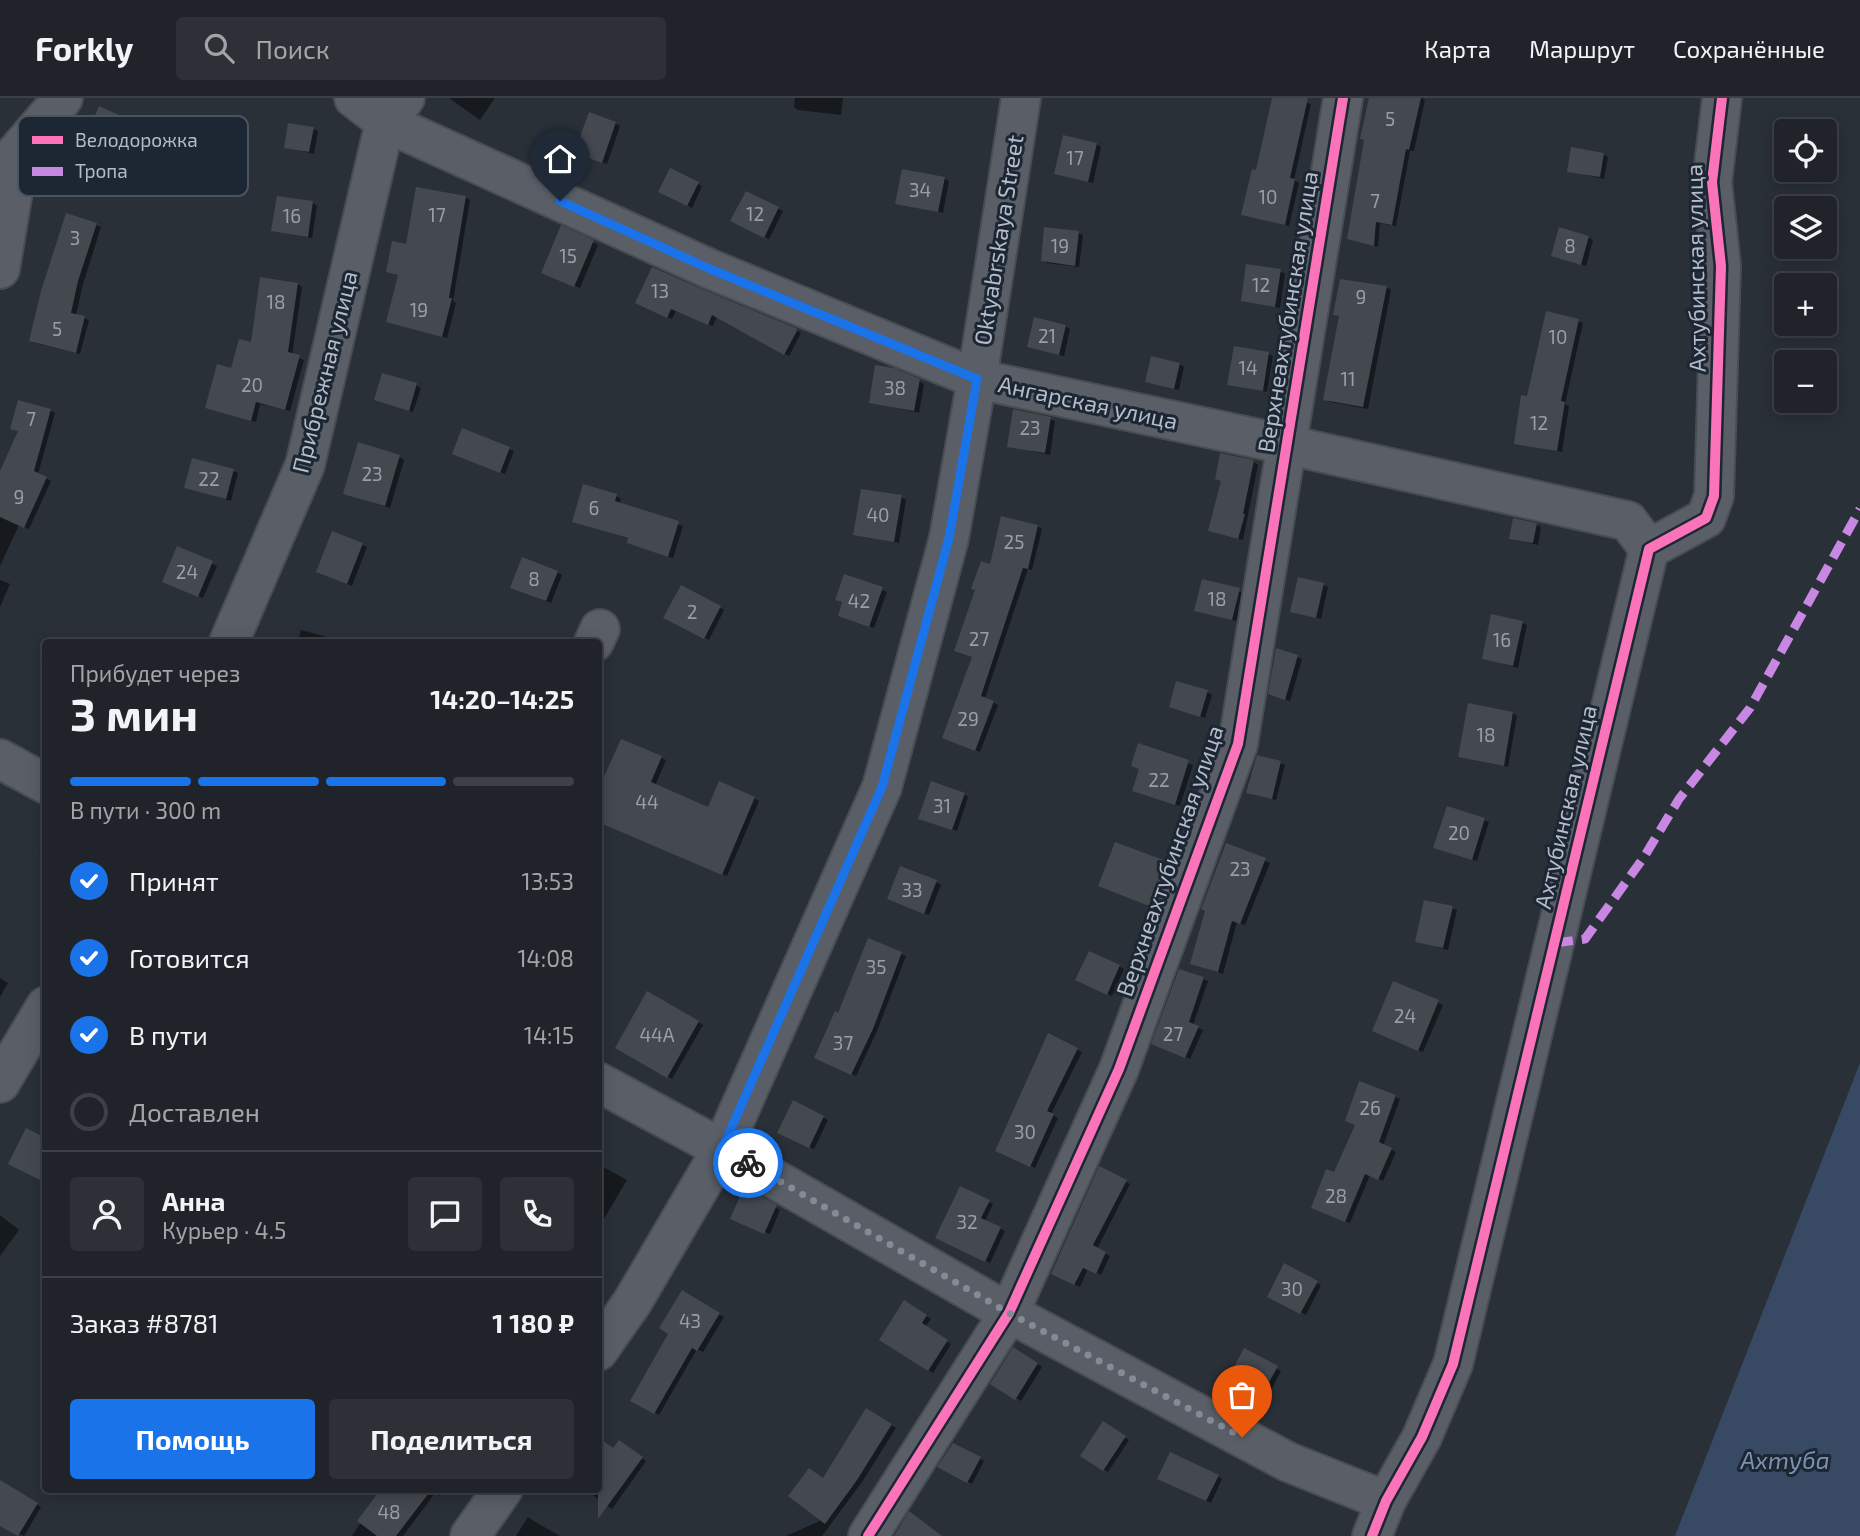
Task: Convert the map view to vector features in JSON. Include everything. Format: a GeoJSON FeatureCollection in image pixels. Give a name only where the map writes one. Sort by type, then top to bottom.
{"type":"FeatureCollection","features":[{"type":"Feature","properties":{"kind":"street"},"geometry":{"type":"LineString","coordinates":[[48,116],[63,98]]}},
{"type":"Feature","properties":{"kind":"street","name":"Ангарская улица"},"geometry":{"type":"LineString","coordinates":[[354,98],[395,110],[710,269],[977,379],[1628,521],[1649,549]]}},
{"type":"Feature","properties":{"kind":"street","name":"Oktyabrskaya Street"},"geometry":{"type":"LineString","coordinates":[[602,1345],[633,1301],[722,1149],[882,787],[949,538],[977,379],[1020,98]]}},
{"type":"Feature","properties":{"kind":"street","name":"Верхнеахтубинская улица"},"geometry":{"type":"LineString","coordinates":[[868,1536],[1009,1313],[1119,1069],[1238,744],[1343,98]]}},
{"type":"Feature","properties":{"kind":"street","name":"Ахтубинская улица"},"geometry":{"type":"LineString","coordinates":[[1372,1536],[1386,1501],[1422,1437],[1453,1364],[1649,549],[1706,518],[1714,496],[1721,266],[1712,182],[1721,98]]}},
{"type":"Feature","properties":{"kind":"street","name":"Прибрежная улица"},"geometry":{"type":"LineString","coordinates":[[230,639],[305,465],[395,110]]}},
{"type":"Feature","properties":{"kind":"street"},"geometry":{"type":"LineString","coordinates":[[0,269],[10,161]]}},
{"type":"Feature","properties":{"kind":"street"},"geometry":{"type":"LineString","coordinates":[[0,759],[42,782]]}},
{"type":"Feature","properties":{"kind":"street"},"geometry":{"type":"LineString","coordinates":[[0,1083],[42,1013]]}},
{"type":"Feature","properties":{"kind":"street"},"geometry":{"type":"LineString","coordinates":[[602,1084],[722,1149],[1009,1313],[1288,1462],[1386,1501]]}},
{"type":"Feature","properties":{"kind":"street"},"geometry":{"type":"LineString","coordinates":[[470,1536],[500,1493]]}},
{"type":"Feature","properties":{"kind":"water","name":"Ахтуба"},"geometry":{"type":"Polygon","coordinates":[[[1860,1063],[1860,1536],[1675,1536],[1860,1063]]]}},
{"type":"Feature","properties":{"kind":"building"},"geometry":{"type":"Polygon","coordinates":[[[1272,98],[1308,98],[1290,178],[1295,179],[1285,225],[1241,215],[1252,169],[1256,170],[1272,98]]]}},
{"type":"Feature","properties":{"kind":"building"},"geometry":{"type":"Polygon","coordinates":[[[1369,98],[1421,98],[1409,150],[1406,149],[1392,225],[1376,222],[1374,246],[1347,239],[1364,140],[1360,139],[1369,98]]]}},
{"type":"Feature","properties":{"kind":"building"},"geometry":{"type":"Polygon","coordinates":[[[99,106],[121,116],[95,116],[99,106]]]}},
{"type":"Feature","properties":{"kind":"building"},"geometry":{"type":"Polygon","coordinates":[[[589,112],[616,122],[602,163],[574,153],[589,112]]]}},
{"type":"Feature","properties":{"kind":"building"},"geometry":{"type":"Polygon","coordinates":[[[288,123],[314,127],[309,152],[284,148],[288,123]]]}},
{"type":"Feature","properties":{"kind":"building"},"geometry":{"type":"Polygon","coordinates":[[[1063,135],[1097,143],[1088,182],[1054,174],[1063,135]]]}},
{"type":"Feature","properties":{"kind":"building"},"geometry":{"type":"Polygon","coordinates":[[[1571,147],[1604,153],[1600,177],[1567,172],[1571,147]]]}},
{"type":"Feature","properties":{"kind":"building"},"geometry":{"type":"Polygon","coordinates":[[[670,168],[699,182],[687,206],[658,192],[670,168]]]}},
{"type":"Feature","properties":{"kind":"building"},"geometry":{"type":"Polygon","coordinates":[[[902,169],[945,177],[938,212],[895,204],[902,169]]]}},
{"type":"Feature","properties":{"kind":"building"},"geometry":{"type":"Polygon","coordinates":[[[416,187],[466,196],[449,298],[452,298],[442,337],[386,322],[398,275],[386,272],[392,241],[406,244],[416,187]]]}},
{"type":"Feature","properties":{"kind":"building"},"geometry":{"type":"Polygon","coordinates":[[[746,191],[779,207],[764,238],[730,221],[746,191]]]}},
{"type":"Feature","properties":{"kind":"building"},"geometry":{"type":"Polygon","coordinates":[[[277,196],[313,201],[308,237],[271,231],[277,196]]]}},
{"type":"Feature","properties":{"kind":"building"},"geometry":{"type":"Polygon","coordinates":[[[66,213],[97,223],[78,281],[71,313],[85,316],[76,353],[29,341],[41,291],[66,213]]]}},
{"type":"Feature","properties":{"kind":"building"},"geometry":{"type":"Polygon","coordinates":[[[561,225],[594,240],[574,287],[541,273],[561,225]]]}},
{"type":"Feature","properties":{"kind":"building"},"geometry":{"type":"Polygon","coordinates":[[[1044,227],[1079,231],[1075,266],[1041,261],[1044,227]]]}},
{"type":"Feature","properties":{"kind":"building"},"geometry":{"type":"Polygon","coordinates":[[[1559,227],[1589,236],[1581,265],[1551,256],[1559,227]]]}},
{"type":"Feature","properties":{"kind":"building"},"geometry":{"type":"Polygon","coordinates":[[[1246,264],[1281,269],[1275,307],[1241,301],[1246,264]]]}},
{"type":"Feature","properties":{"kind":"building"},"geometry":{"type":"Polygon","coordinates":[[[652,267],[798,329],[784,355],[712,315],[708,325],[671,309],[667,318],[635,303],[652,267]]]}},
{"type":"Feature","properties":{"kind":"building"},"geometry":{"type":"Polygon","coordinates":[[[260,277],[298,283],[288,352],[300,355],[285,410],[256,402],[251,421],[205,408],[217,364],[231,368],[239,339],[251,342],[260,277]]]}},
{"type":"Feature","properties":{"kind":"building"},"geometry":{"type":"Polygon","coordinates":[[[1340,279],[1387,286],[1363,407],[1323,400],[1339,316],[1333,315],[1340,279]]]}},
{"type":"Feature","properties":{"kind":"building"},"geometry":{"type":"Polygon","coordinates":[[[1546,311],[1579,319],[1561,401],[1565,402],[1557,451],[1514,444],[1521,395],[1527,396],[1546,311]]]}},
{"type":"Feature","properties":{"kind":"building"},"geometry":{"type":"Polygon","coordinates":[[[1034,317],[1066,325],[1059,355],[1027,347],[1034,317]]]}},
{"type":"Feature","properties":{"kind":"building"},"geometry":{"type":"Polygon","coordinates":[[[1234,346],[1269,352],[1263,391],[1227,385],[1234,346]]]}},
{"type":"Feature","properties":{"kind":"building"},"geometry":{"type":"Polygon","coordinates":[[[1151,356],[1180,363],[1174,389],[1145,382],[1151,356]]]}},
{"type":"Feature","properties":{"kind":"building"},"geometry":{"type":"Polygon","coordinates":[[[875,365],[894,368],[920,379],[914,411],[869,403],[875,365]]]}},
{"type":"Feature","properties":{"kind":"building"},"geometry":{"type":"Polygon","coordinates":[[[382,373],[417,383],[409,411],[374,400],[382,373]]]}},
{"type":"Feature","properties":{"kind":"building"},"geometry":{"type":"Polygon","coordinates":[[[18,400],[51,409],[34,471],[47,477],[24,528],[0,517],[0,471],[18,431],[10,429],[18,400]]]}},
{"type":"Feature","properties":{"kind":"building"},"geometry":{"type":"Polygon","coordinates":[[[1013,409],[1051,417],[1045,453],[1007,447],[1013,409]]]}},
{"type":"Feature","properties":{"kind":"building"},"geometry":{"type":"Polygon","coordinates":[[[462,428],[510,447],[500,473],[452,454],[462,428]]]}},
{"type":"Feature","properties":{"kind":"building"},"geometry":{"type":"Polygon","coordinates":[[[358,442],[400,455],[385,506],[343,494],[358,442]]]}},
{"type":"Feature","properties":{"kind":"building"},"geometry":{"type":"Polygon","coordinates":[[[1220,453],[1254,460],[1238,539],[1208,531],[1221,481],[1215,479],[1220,453]]]}},
{"type":"Feature","properties":{"kind":"building"},"geometry":{"type":"Polygon","coordinates":[[[192,458],[234,469],[226,499],[184,488],[192,458]]]}},
{"type":"Feature","properties":{"kind":"building"},"geometry":{"type":"Polygon","coordinates":[[[583,484],[617,494],[615,501],[679,521],[668,557],[627,543],[628,538],[572,522],[583,484]]]}},
{"type":"Feature","properties":{"kind":"building"},"geometry":{"type":"Polygon","coordinates":[[[861,489],[902,495],[894,542],[853,535],[861,489]]]}},
{"type":"Feature","properties":{"kind":"building"},"geometry":{"type":"Polygon","coordinates":[[[1001,516],[1038,525],[1028,569],[1023,568],[981,696],[994,701],[975,751],[942,738],[972,657],[954,651],[975,590],[971,589],[981,561],[990,564],[1001,516]]]}},
{"type":"Feature","properties":{"kind":"building"},"geometry":{"type":"Polygon","coordinates":[[[1513,518],[1537,523],[1533,543],[1509,539],[1513,518]]]}},
{"type":"Feature","properties":{"kind":"building"},"geometry":{"type":"Polygon","coordinates":[[[332,531],[363,543],[347,584],[316,572],[332,531]]]}},
{"type":"Feature","properties":{"kind":"building"},"geometry":{"type":"Polygon","coordinates":[[[177,546],[213,561],[198,597],[162,582],[177,546]]]}},
{"type":"Feature","properties":{"kind":"building"},"geometry":{"type":"Polygon","coordinates":[[[522,557],[558,571],[546,601],[510,588],[522,557]]]}},
{"type":"Feature","properties":{"kind":"building"},"geometry":{"type":"Polygon","coordinates":[[[844,574],[883,587],[869,627],[838,616],[842,602],[835,600],[844,574]]]}},
{"type":"Feature","properties":{"kind":"building"},"geometry":{"type":"Polygon","coordinates":[[[1298,577],[1324,583],[1316,618],[1290,612],[1298,577]]]}},
{"type":"Feature","properties":{"kind":"building"},"geometry":{"type":"Polygon","coordinates":[[[1202,579],[1240,588],[1232,620],[1194,611],[1202,579]]]}},
{"type":"Feature","properties":{"kind":"building"},"geometry":{"type":"Polygon","coordinates":[[[681,585],[721,606],[704,639],[663,618],[681,585]]]}},
{"type":"Feature","properties":{"kind":"building"},"geometry":{"type":"Polygon","coordinates":[[[1491,614],[1523,621],[1513,666],[1482,659],[1491,614]]]}},
{"type":"Feature","properties":{"kind":"building"},"geometry":{"type":"Polygon","coordinates":[[[1276,648],[1298,655],[1285,700],[1268,694],[1276,648]]]}},
{"type":"Feature","properties":{"kind":"building"},"geometry":{"type":"Polygon","coordinates":[[[1176,681],[1208,690],[1200,717],[1169,707],[1176,681]]]}},
{"type":"Feature","properties":{"kind":"building"},"geometry":{"type":"Polygon","coordinates":[[[1468,703],[1513,712],[1504,766],[1458,757],[1468,703]]]}},
{"type":"Feature","properties":{"kind":"building"},"geometry":{"type":"Polygon","coordinates":[[[621,739],[662,756],[651,782],[708,807],[719,781],[755,797],[722,875],[602,824],[602,781],[621,739]]]}},
{"type":"Feature","properties":{"kind":"building"},"geometry":{"type":"Polygon","coordinates":[[[1138,743],[1189,760],[1175,805],[1132,791],[1139,769],[1131,766],[1138,743]]]}},
{"type":"Feature","properties":{"kind":"building"},"geometry":{"type":"Polygon","coordinates":[[[1257,755],[1281,761],[1272,799],[1246,793],[1257,755]]]}},
{"type":"Feature","properties":{"kind":"building"},"geometry":{"type":"Polygon","coordinates":[[[931,781],[965,793],[952,830],[918,819],[931,781]]]}},
{"type":"Feature","properties":{"kind":"building"},"geometry":{"type":"Polygon","coordinates":[[[1447,806],[1485,818],[1472,860],[1433,848],[1447,806]]]}},
{"type":"Feature","properties":{"kind":"building"},"geometry":{"type":"Polygon","coordinates":[[[1115,842],[1166,861],[1163,869],[1168,871],[1160,894],[1154,892],[1149,906],[1098,886],[1115,842]]]}},
{"type":"Feature","properties":{"kind":"building"},"geometry":{"type":"Polygon","coordinates":[[[1226,843],[1266,858],[1240,924],[1232,921],[1218,972],[1190,964],[1205,911],[1201,909],[1226,843]]]}},
{"type":"Feature","properties":{"kind":"building"},"geometry":{"type":"Polygon","coordinates":[[[900,866],[937,880],[924,914],[887,899],[900,866]]]}},
{"type":"Feature","properties":{"kind":"building"},"geometry":{"type":"Polygon","coordinates":[[[1424,900],[1453,906],[1443,948],[1415,942],[1424,900]]]}},
{"type":"Feature","properties":{"kind":"building"},"geometry":{"type":"Polygon","coordinates":[[[868,938],[902,952],[873,1029],[851,1075],[814,1058],[835,1011],[838,1013],[868,938]]]}},
{"type":"Feature","properties":{"kind":"building"},"geometry":{"type":"Polygon","coordinates":[[[1089,951],[1120,965],[1107,995],[1075,980],[1089,951]]]}},
{"type":"Feature","properties":{"kind":"building"},"geometry":{"type":"Polygon","coordinates":[[[1179,969],[1204,977],[1189,1022],[1199,1026],[1185,1058],[1151,1044],[1179,969]]]}},
{"type":"Feature","properties":{"kind":"building"},"geometry":{"type":"Polygon","coordinates":[[[1393,981],[1439,1000],[1418,1051],[1372,1031],[1393,981]]]}},
{"type":"Feature","properties":{"kind":"building"},"geometry":{"type":"Polygon","coordinates":[[[647,991],[699,1021],[667,1078],[615,1048],[647,991]]]}},
{"type":"Feature","properties":{"kind":"building"},"geometry":{"type":"Polygon","coordinates":[[[1048,1033],[1078,1048],[1047,1111],[1054,1114],[1030,1167],[995,1151],[1048,1033]]]}},
{"type":"Feature","properties":{"kind":"building"},"geometry":{"type":"Polygon","coordinates":[[[1359,1081],[1396,1095],[1379,1142],[1392,1148],[1378,1180],[1365,1174],[1345,1222],[1311,1208],[1326,1169],[1334,1172],[1355,1125],[1345,1121],[1359,1081]]]}},
{"type":"Feature","properties":{"kind":"building"},"geometry":{"type":"Polygon","coordinates":[[[793,1100],[824,1116],[809,1148],[777,1133],[793,1100]]]}},
{"type":"Feature","properties":{"kind":"building"},"geometry":{"type":"Polygon","coordinates":[[[26,1128],[42,1136],[42,1181],[8,1164],[26,1128]]]}},
{"type":"Feature","properties":{"kind":"building"},"geometry":{"type":"Polygon","coordinates":[[[1099,1166],[1127,1180],[1093,1245],[1106,1252],[1096,1274],[1083,1268],[1074,1285],[1051,1274],[1099,1166]]]}},
{"type":"Feature","properties":{"kind":"building"},"geometry":{"type":"Polygon","coordinates":[[[960,1186],[990,1200],[981,1218],[1001,1227],[985,1262],[935,1238],[960,1186]]]}},
{"type":"Feature","properties":{"kind":"building"},"geometry":{"type":"Polygon","coordinates":[[[744,1187],[777,1205],[764,1234],[730,1219],[744,1187]]]}},
{"type":"Feature","properties":{"kind":"building"},"geometry":{"type":"Polygon","coordinates":[[[1284,1263],[1318,1281],[1300,1314],[1267,1297],[1284,1263]]]}},
{"type":"Feature","properties":{"kind":"building"},"geometry":{"type":"Polygon","coordinates":[[[682,1290],[720,1313],[697,1351],[692,1348],[654,1414],[630,1401],[668,1334],[659,1328],[682,1290]]]}},
{"type":"Feature","properties":{"kind":"building"},"geometry":{"type":"Polygon","coordinates":[[[904,1300],[927,1315],[922,1323],[948,1340],[928,1371],[879,1340],[904,1300]]]}},
{"type":"Feature","properties":{"kind":"building"},"geometry":{"type":"Polygon","coordinates":[[[1013,1347],[1038,1363],[1015,1400],[990,1384],[1013,1347]]]}},
{"type":"Feature","properties":{"kind":"building"},"geometry":{"type":"Polygon","coordinates":[[[1244,1348],[1278,1366],[1262,1395],[1229,1377],[1244,1348]]]}},
{"type":"Feature","properties":{"kind":"building"},"geometry":{"type":"Polygon","coordinates":[[[866,1408],[892,1424],[825,1524],[788,1496],[809,1468],[823,1478],[866,1408]]]}},
{"type":"Feature","properties":{"kind":"building"},"geometry":{"type":"Polygon","coordinates":[[[1103,1421],[1126,1436],[1103,1471],[1080,1456],[1103,1421]]]}},
{"type":"Feature","properties":{"kind":"building"},"geometry":{"type":"Polygon","coordinates":[[[602,1440],[613,1448],[619,1440],[643,1457],[598,1519],[598,1493],[602,1493],[602,1440]]]}},
{"type":"Feature","properties":{"kind":"building"},"geometry":{"type":"Polygon","coordinates":[[[953,1443],[981,1457],[967,1483],[937,1467],[953,1443]]]}},
{"type":"Feature","properties":{"kind":"building"},"geometry":{"type":"Polygon","coordinates":[[[1170,1452],[1219,1475],[1206,1501],[1157,1479],[1170,1452]]]}},
{"type":"Feature","properties":{"kind":"building"},"geometry":{"type":"Polygon","coordinates":[[[0,1480],[38,1503],[18,1536],[0,1526],[0,1480]]]}},
{"type":"Feature","properties":{"kind":"building"},"geometry":{"type":"Polygon","coordinates":[[[378,1493],[429,1493],[396,1536],[377,1536],[357,1521],[378,1493]]]}},
{"type":"Feature","properties":{"kind":"building"},"geometry":{"type":"Polygon","coordinates":[[[909,1511],[942,1536],[894,1536],[909,1511]]]}},
{"type":"Feature","properties":{"kind":"marked path"},"geometry":{"type":"LineString","coordinates":[[1555,943],[1585,939],[1644,857],[1679,799],[1750,708],[1860,509]]}},
{"type":"Feature","properties":{"kind":"cycle path"},"geometry":{"type":"LineString","coordinates":[[868,1536],[1009,1313],[1119,1069],[1238,744],[1343,98]]}},
{"type":"Feature","properties":{"kind":"cycle path"},"geometry":{"type":"LineString","coordinates":[[1372,1536],[1386,1501],[1422,1437],[1453,1364],[1649,549],[1706,518],[1714,496],[1721,266],[1712,182],[1722,98]]}},
{"type":"Feature","properties":{"kind":"way so far"},"geometry":{"type":"LineString","coordinates":[[748,1163],[1009,1313],[1242,1437]]}},
{"type":"Feature","properties":{"kind":"route"},"geometry":{"type":"LineString","coordinates":[[560,201],[710,269],[977,379],[949,538],[882,787],[722,1149],[748,1163]]}}]}
